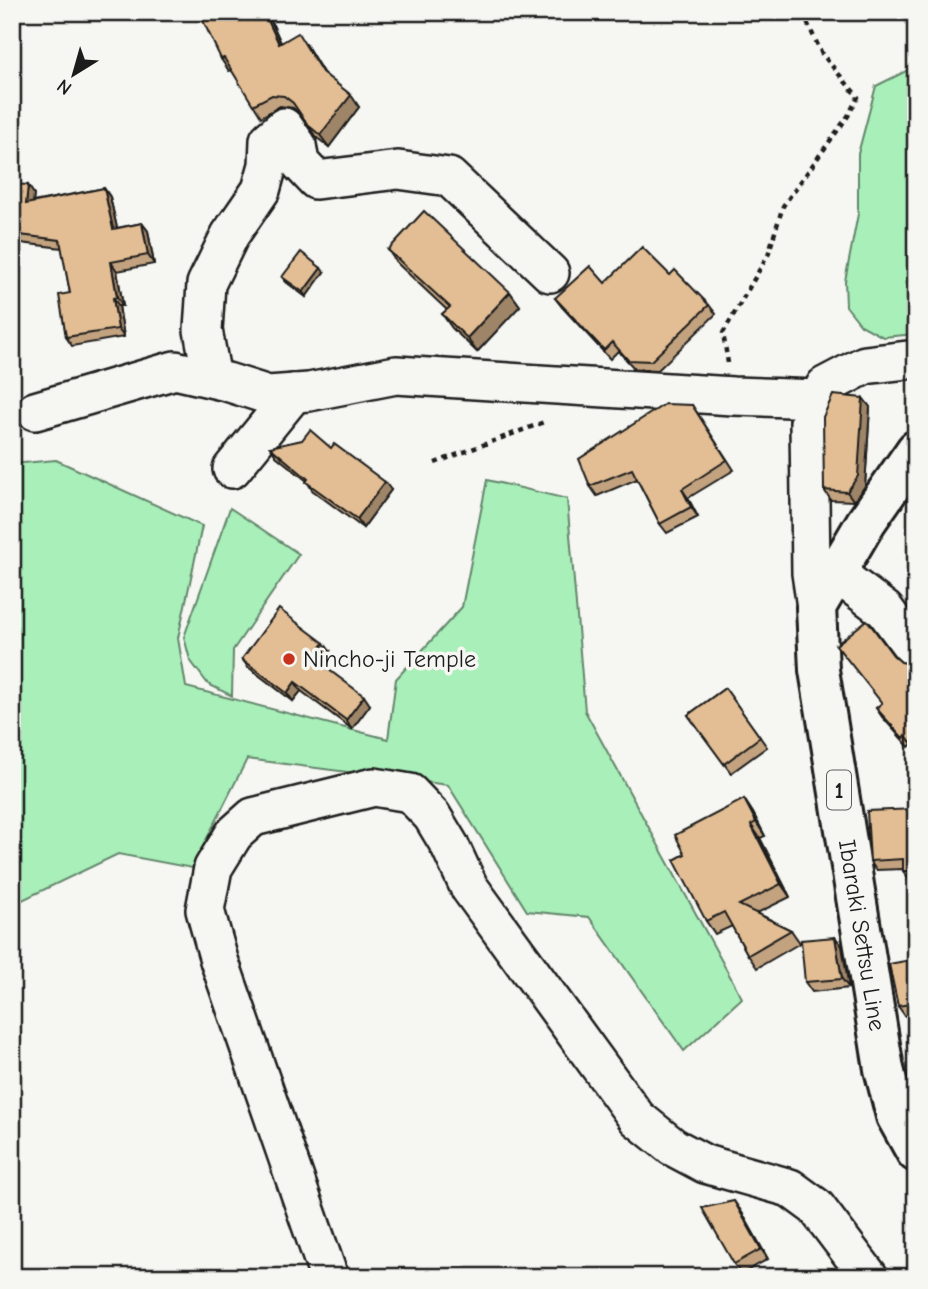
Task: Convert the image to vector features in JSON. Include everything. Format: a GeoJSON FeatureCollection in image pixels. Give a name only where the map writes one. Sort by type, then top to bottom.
{"type":"FeatureCollection","features":[{"type":"Feature","properties":{"kind":"main road"},"geometry":{"type":"LineString","coordinates":[[816,607],[866,522],[916,450]]}},
{"type":"Feature","properties":{"kind":"main road","name":"Ibaraki Settsu Line"},"geometry":{"type":"LineString","coordinates":[[816,607],[819,670],[884,1069],[896,1116],[916,1152]]}},
{"type":"Feature","properties":{"kind":"street"},"geometry":{"type":"LineString","coordinates":[[212,379],[203,330],[206,284],[230,235],[261,190],[268,165],[270,140],[284,127],[297,145],[300,163],[316,180],[398,170],[449,177],[550,273]]}},
{"type":"Feature","properties":{"kind":"street"},"geometry":{"type":"LineString","coordinates":[[816,607],[811,573],[809,422],[825,386],[865,365],[916,359]]}},
{"type":"Feature","properties":{"kind":"street"},"geometry":{"type":"LineString","coordinates":[[35,411],[175,370],[268,395],[396,375],[819,399]]}},
{"type":"Feature","properties":{"kind":"street"},"geometry":{"type":"LineString","coordinates":[[232,469],[293,393]]}},
{"type":"Feature","properties":{"kind":"street"},"geometry":{"type":"LineString","coordinates":[[836,573],[885,610],[916,652]]}},
{"type":"Feature","properties":{"kind":"street"},"geometry":{"type":"LineString","coordinates":[[329,1277],[219,960],[205,910],[214,868],[234,834],[253,817],[374,787],[410,793],[432,816],[469,887],[637,1118],[673,1147],[705,1164],[790,1188],[816,1207],[870,1277]]}},
{"type":"Feature","properties":{"kind":"path"},"geometry":{"type":"LineString","coordinates":[[733,396],[723,333],[768,255],[783,206],[848,116],[858,97],[822,54],[804,18],[805,12]]}},
{"type":"Feature","properties":{"kind":"path"},"geometry":{"type":"LineString","coordinates":[[435,463],[545,421]]}},
{"type":"Feature","properties":{"kind":"green space"},"geometry":{"type":"Polygon","coordinates":[[[916,66],[916,334],[883,337],[861,325],[846,306],[845,281],[858,214],[858,154],[876,86],[916,66]]]}},
{"type":"Feature","properties":{"kind":"green space"},"geometry":{"type":"Polygon","coordinates":[[[56,460],[202,526],[178,638],[186,687],[388,739],[396,679],[462,607],[487,480],[567,499],[585,711],[742,998],[684,1051],[589,917],[527,911],[448,785],[247,759],[192,868],[118,854],[12,905],[12,464],[56,460]]]}},
{"type":"Feature","properties":{"kind":"green space"},"geometry":{"type":"Polygon","coordinates":[[[230,508],[299,554],[233,650],[232,696],[208,684],[190,660],[184,637],[230,508]]]}},
{"type":"Feature","properties":{"kind":"building"},"geometry":{"type":"Polygon","coordinates":[[[199,12],[264,12],[279,44],[298,33],[322,72],[351,95],[320,135],[284,96],[272,95],[253,105],[224,58],[221,59],[199,12]]]}},
{"type":"Feature","properties":{"kind":"building"},"geometry":{"type":"Polygon","coordinates":[[[12,184],[28,185],[26,204],[104,188],[113,229],[142,223],[148,255],[111,262],[117,297],[113,298],[118,329],[66,337],[59,295],[70,293],[60,240],[12,234],[12,184]]]}},
{"type":"Feature","properties":{"kind":"building"},"geometry":{"type":"Polygon","coordinates":[[[424,211],[510,292],[467,338],[442,314],[450,307],[388,250],[424,211]]]}},
{"type":"Feature","properties":{"kind":"building"},"geometry":{"type":"Polygon","coordinates":[[[642,247],[670,275],[675,270],[709,305],[651,361],[628,360],[612,342],[604,350],[555,298],[590,266],[605,283],[642,247]]]}},
{"type":"Feature","properties":{"kind":"building"},"geometry":{"type":"Polygon","coordinates":[[[301,252],[321,268],[303,292],[282,277],[301,252]]]}},
{"type":"Feature","properties":{"kind":"building"},"geometry":{"type":"Polygon","coordinates":[[[833,395],[863,398],[858,476],[847,492],[824,490],[823,417],[833,395]]]}},
{"type":"Feature","properties":{"kind":"building"},"geometry":{"type":"Polygon","coordinates":[[[665,404],[692,405],[727,460],[682,489],[691,507],[660,524],[632,469],[590,486],[579,459],[665,404]]]}},
{"type":"Feature","properties":{"kind":"building"},"geometry":{"type":"Polygon","coordinates":[[[310,430],[331,448],[334,444],[385,482],[357,519],[306,482],[308,479],[270,447],[302,440],[310,430]]]}},
{"type":"Feature","properties":{"kind":"building"},"geometry":{"type":"Polygon","coordinates":[[[279,609],[324,643],[313,658],[364,696],[346,720],[295,682],[287,693],[242,659],[279,609]]]}},
{"type":"Feature","properties":{"kind":"building"},"geometry":{"type":"Polygon","coordinates":[[[867,620],[893,655],[901,662],[912,664],[916,669],[916,748],[905,735],[903,738],[876,708],[882,703],[836,645],[867,620]]]}},
{"type":"Feature","properties":{"kind":"building"},"geometry":{"type":"Polygon","coordinates":[[[725,688],[760,737],[724,764],[688,715],[725,688]]]}},
{"type":"Feature","properties":{"kind":"building"},"geometry":{"type":"Polygon","coordinates":[[[744,799],[756,822],[751,825],[781,884],[739,905],[791,930],[748,955],[724,912],[706,921],[674,860],[685,854],[675,835],[744,799]]]}},
{"type":"Feature","properties":{"kind":"building"},"geometry":{"type":"Polygon","coordinates":[[[916,809],[916,871],[903,871],[903,859],[870,861],[867,811],[916,809]]]}},
{"type":"Feature","properties":{"kind":"building"},"geometry":{"type":"Polygon","coordinates":[[[835,937],[842,979],[805,982],[801,940],[835,937]]]}},
{"type":"Feature","properties":{"kind":"building"},"geometry":{"type":"Polygon","coordinates":[[[916,959],[916,1003],[898,1006],[889,964],[916,959]]]}},
{"type":"Feature","properties":{"kind":"building"},"geometry":{"type":"Polygon","coordinates":[[[734,1201],[761,1249],[734,1264],[702,1208],[734,1201]]]}},
{"type":"Feature","properties":{"kind":"place","name":"Nincho-ji Temple"},"geometry":{"type":"Point","coordinates":[289,659]}}]}
